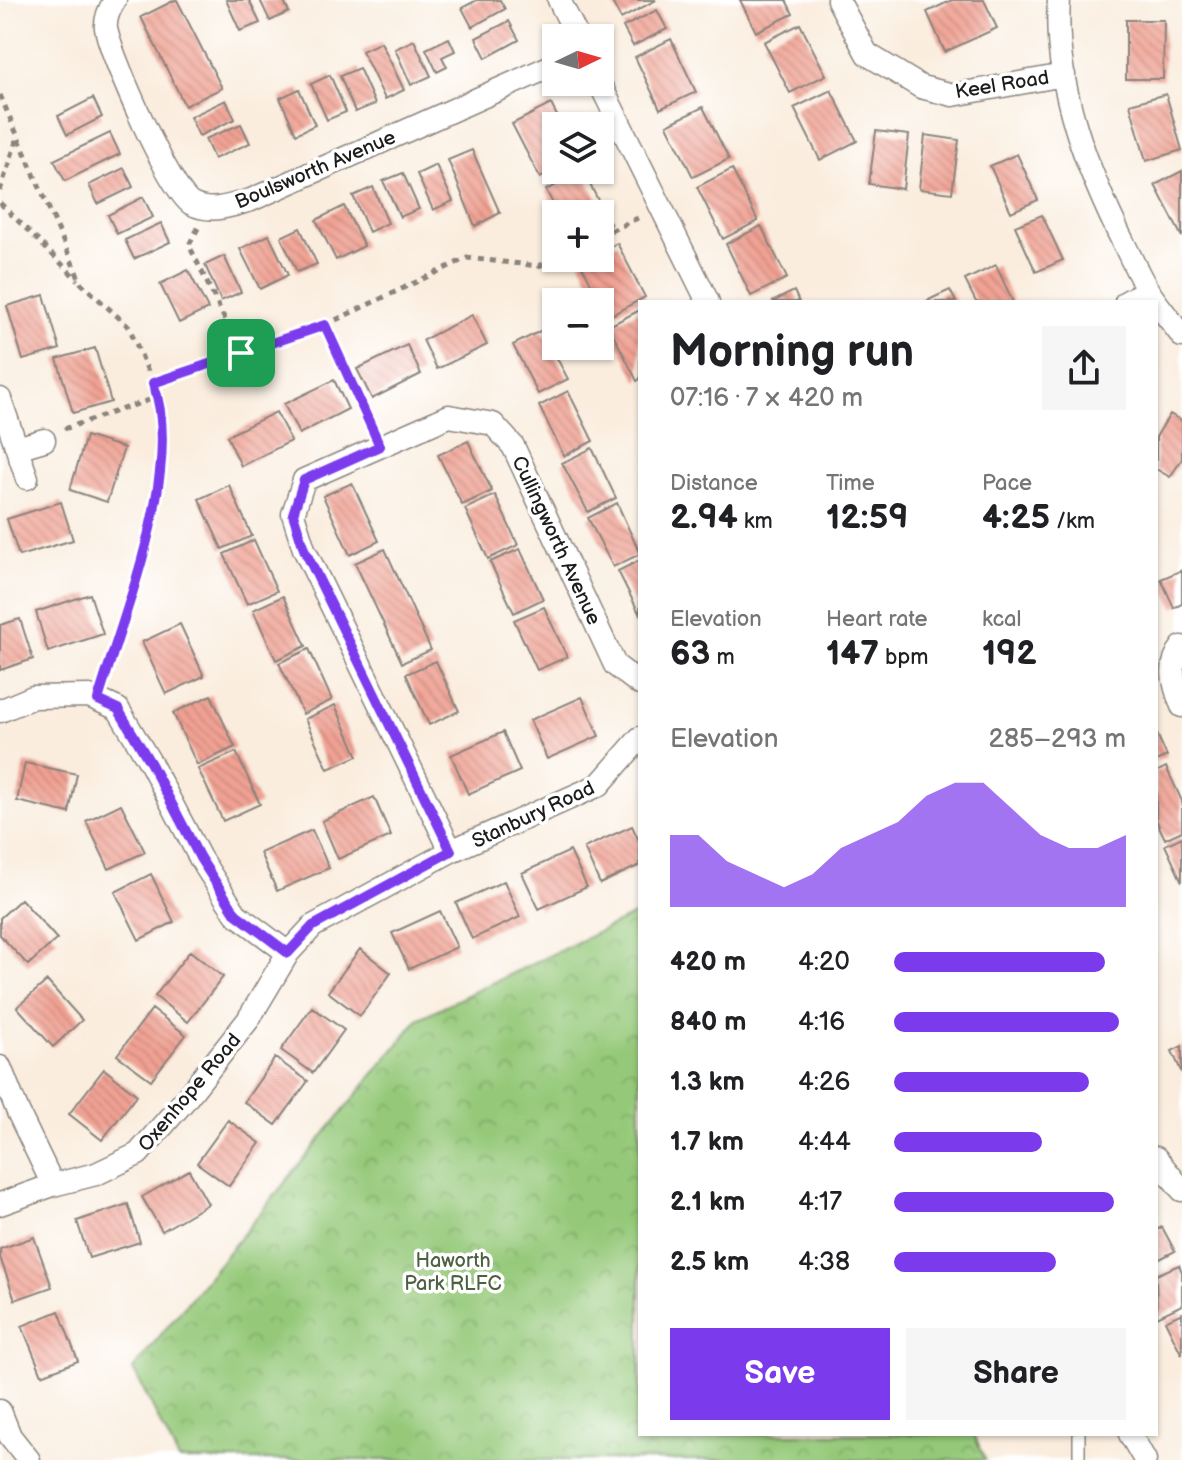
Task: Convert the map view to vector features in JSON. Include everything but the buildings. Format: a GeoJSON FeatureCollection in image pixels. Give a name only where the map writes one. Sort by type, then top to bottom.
{"type":"FeatureCollection","features":[{"type":"Feature","properties":{"kind":"street","name":"Boulsworth Avenue"},"geometry":{"type":"LineString","coordinates":[[115,0],[106,25],[112,52],[127,88],[177,187],[190,203],[216,210],[251,200],[542,70]]}},
{"type":"Feature","properties":{"kind":"street"},"geometry":{"type":"LineString","coordinates":[[559,0],[571,24]]}},
{"type":"Feature","properties":{"kind":"street","name":"Keel Road"},"geometry":{"type":"LineString","coordinates":[[838,0],[867,54],[921,87],[953,95],[1064,75]]}},
{"type":"Feature","properties":{"kind":"street"},"geometry":{"type":"LineString","coordinates":[[1059,0],[1064,75],[1078,137],[1106,208],[1155,300]]}},
{"type":"Feature","properties":{"kind":"street"},"geometry":{"type":"LineString","coordinates":[[606,96],[707,300]]}},
{"type":"Feature","properties":{"kind":"street"},"geometry":{"type":"LineString","coordinates":[[1130,300],[1147,290]]}},
{"type":"Feature","properties":{"kind":"street"},"geometry":{"type":"LineString","coordinates":[[1158,304],[1182,336]]}},
{"type":"Feature","properties":{"kind":"street"},"geometry":{"type":"LineString","coordinates":[[0,399],[27,478]]}},
{"type":"Feature","properties":{"kind":"street","name":"Cullingworth Avenue"},"geometry":{"type":"LineString","coordinates":[[451,851],[304,549],[293,514],[304,480],[449,416],[493,424],[513,446],[615,665],[638,682]]}},
{"type":"Feature","properties":{"kind":"street"},"geometry":{"type":"LineString","coordinates":[[17,448],[44,440]]}},
{"type":"Feature","properties":{"kind":"street"},"geometry":{"type":"LineString","coordinates":[[1182,647],[1177,652],[1172,681],[1182,706]]}},
{"type":"Feature","properties":{"kind":"street"},"geometry":{"type":"LineString","coordinates":[[0,711],[33,697],[89,696],[118,709],[200,858],[236,914],[288,953]]}},
{"type":"Feature","properties":{"kind":"street","name":"Stanbury Road"},"geometry":{"type":"LineString","coordinates":[[288,953],[313,926],[451,851],[599,785],[638,740]]}},
{"type":"Feature","properties":{"kind":"street","name":"Oxenhope Road"},"geometry":{"type":"LineString","coordinates":[[0,1204],[96,1174],[138,1154],[248,1020],[288,953]]}},
{"type":"Feature","properties":{"kind":"street"},"geometry":{"type":"LineString","coordinates":[[0,1067],[53,1185]]}},
{"type":"Feature","properties":{"kind":"street"},"geometry":{"type":"LineString","coordinates":[[1158,1160],[1182,1190]]}},
{"type":"Feature","properties":{"kind":"street"},"geometry":{"type":"LineString","coordinates":[[0,1411],[10,1436],[29,1460]]}},
{"type":"Feature","properties":{"kind":"street"},"geometry":{"type":"LineString","coordinates":[[1131,1436],[1145,1460]]}},
{"type":"Feature","properties":{"kind":"lane"},"geometry":{"type":"LineString","coordinates":[[1079,1436],[1079,1460]]}},
{"type":"Feature","properties":{"kind":"path"},"geometry":{"type":"LineString","coordinates":[[0,95],[81,283]]}},
{"type":"Feature","properties":{"kind":"path"},"geometry":{"type":"LineString","coordinates":[[0,191],[18,136]]}},
{"type":"Feature","properties":{"kind":"path"},"geometry":{"type":"LineString","coordinates":[[0,203],[129,327],[158,397],[162,436],[155,510],[98,700]]}},
{"type":"Feature","properties":{"kind":"path"},"geometry":{"type":"LineString","coordinates":[[614,229],[661,207]]}},
{"type":"Feature","properties":{"kind":"path"},"geometry":{"type":"LineString","coordinates":[[210,208],[189,245],[241,353]]}},
{"type":"Feature","properties":{"kind":"path"},"geometry":{"type":"LineString","coordinates":[[153,383],[325,325],[467,258],[542,265]]}},
{"type":"Feature","properties":{"kind":"path"},"geometry":{"type":"LineString","coordinates":[[325,325],[380,446]]}},
{"type":"Feature","properties":{"kind":"path"},"geometry":{"type":"LineString","coordinates":[[44,440],[61,430],[158,397]]}},
{"type":"Feature","properties":{"kind":"green space","name":"Haworth Park RLFC"},"geometry":{"type":"Polygon","coordinates":[[[638,913],[638,1436],[975,1436],[985,1460],[179,1460],[133,1369],[419,1018],[638,913]]]}},
{"type":"Feature","properties":{"kind":"route"},"geometry":{"type":"LineString","coordinates":[[325,325],[380,446],[304,480],[293,514],[304,549],[451,851],[313,926],[288,953],[236,914],[200,858],[118,709],[98,700],[155,510],[162,436],[158,397],[153,383],[241,353],[325,325]]}}]}
